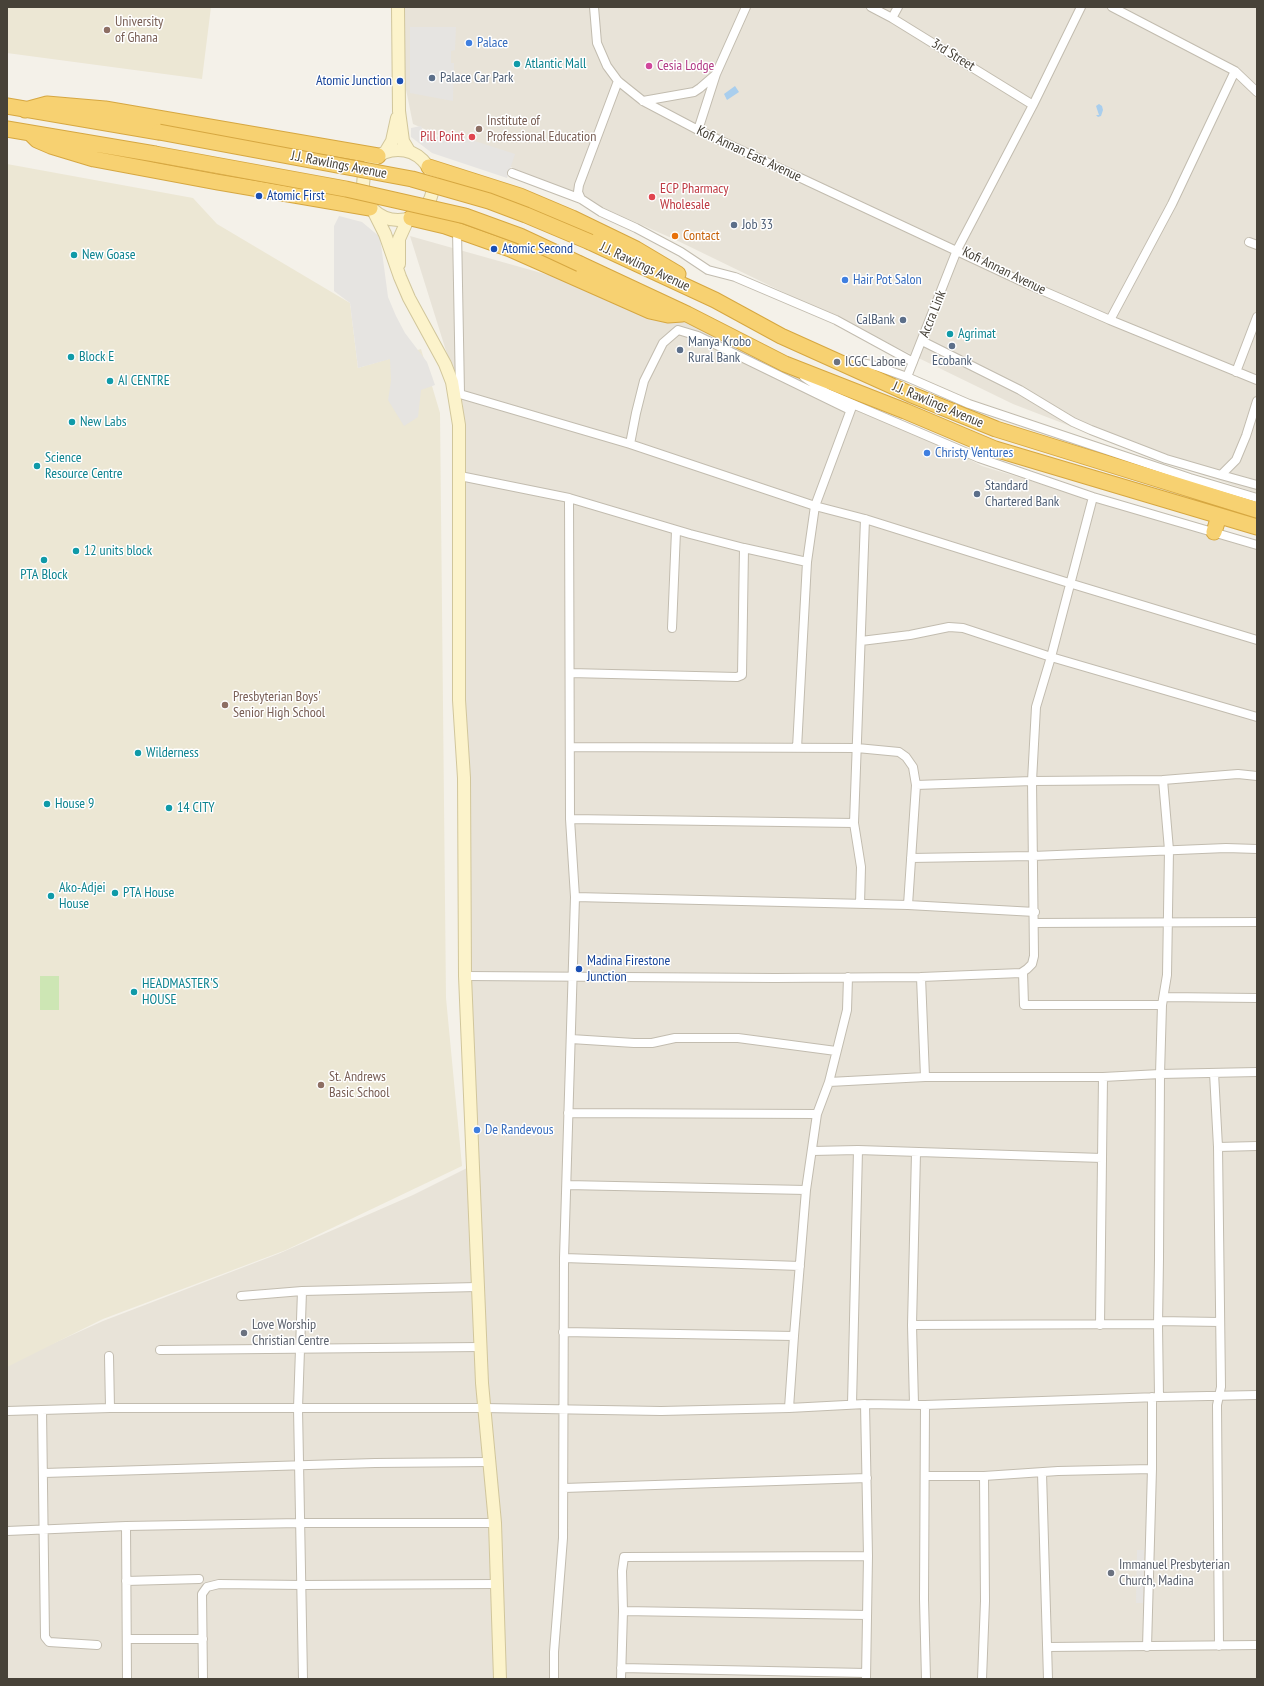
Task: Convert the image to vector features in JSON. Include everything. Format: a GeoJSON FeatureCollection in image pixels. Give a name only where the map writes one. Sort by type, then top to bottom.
{"type":"FeatureCollection","features":[{"type":"Feature","properties":{"kind":"highway"},"geometry":{"type":"LineString","coordinates":[[25,110],[47,104],[105,109],[382,154]]}},
{"type":"Feature","properties":{"kind":"highway","name":"J.J. Rawlings Avenue"},"geometry":{"type":"LineString","coordinates":[[7,106],[159,132],[412,179],[489,201],[590,242],[715,300],[781,336],[912,395],[996,429],[1221,487],[1257,510]]}},
{"type":"Feature","properties":{"kind":"highway","name":"J.J. Rawlings Avenue"},"geometry":{"type":"LineString","coordinates":[[7,129],[155,154],[398,200],[465,216],[520,236],[687,314],[785,364],[905,411],[995,449],[1257,527]]}},
{"type":"Feature","properties":{"kind":"highway"},"geometry":{"type":"LineString","coordinates":[[30,133],[37,140],[50,146],[94,159],[372,210]]}},
{"type":"Feature","properties":{"kind":"highway"},"geometry":{"type":"LineString","coordinates":[[429,167],[520,196],[572,218],[655,259],[697,286],[715,300]]}},
{"type":"Feature","properties":{"kind":"highway"},"geometry":{"type":"LineString","coordinates":[[410,218],[457,230],[510,249],[650,311],[668,315],[687,314]]}},
{"type":"Feature","properties":{"kind":"highway"},"geometry":{"type":"LineString","coordinates":[[1214,532],[1219,516]]}},
{"type":"Feature","properties":{"kind":"street"},"geometry":{"type":"LineString","coordinates":[[398,7],[398,111],[403,141],[409,151]]}},
{"type":"Feature","properties":{"kind":"street","name":"Kofi Annan East Avenue"},"geometry":{"type":"LineString","coordinates":[[594,7],[597,42],[607,66],[618,81],[643,101],[698,130],[957,250]]}},
{"type":"Feature","properties":{"kind":"street"},"geometry":{"type":"LineString","coordinates":[[698,130],[716,74],[746,7]]}},
{"type":"Feature","properties":{"kind":"street","name":"3rd Street"},"geometry":{"type":"LineString","coordinates":[[871,7],[892,18],[1033,106]]}},
{"type":"Feature","properties":{"kind":"street"},"geometry":{"type":"LineString","coordinates":[[892,18],[898,7]]}},
{"type":"Feature","properties":{"kind":"street","name":"Kofi Annan Avenue"},"geometry":{"type":"LineString","coordinates":[[1081,7],[1033,106],[957,250],[1110,320],[1257,380]]}},
{"type":"Feature","properties":{"kind":"street"},"geometry":{"type":"LineString","coordinates":[[1112,7],[1235,71],[1257,92]]}},
{"type":"Feature","properties":{"kind":"street"},"geometry":{"type":"LineString","coordinates":[[1110,320],[1172,204],[1235,71]]}},
{"type":"Feature","properties":{"kind":"street"},"geometry":{"type":"LineString","coordinates":[[643,101],[694,92],[716,74]]}},
{"type":"Feature","properties":{"kind":"street"},"geometry":{"type":"LineString","coordinates":[[581,199],[578,192],[579,185],[618,81]]}},
{"type":"Feature","properties":{"kind":"street"},"geometry":{"type":"LineString","coordinates":[[398,111],[392,140],[382,154],[370,163],[365,173],[363,185],[365,196],[385,234],[400,277],[418,315],[445,364],[457,393]]}},
{"type":"Feature","properties":{"kind":"street"},"geometry":{"type":"LineString","coordinates":[[372,210],[390,219],[410,218],[423,210],[430,200],[433,189],[429,167],[423,159],[409,151],[394,150],[382,154]]}},
{"type":"Feature","properties":{"kind":"street"},"geometry":{"type":"LineString","coordinates":[[512,173],[581,199],[601,212],[636,228],[681,252],[708,270],[735,277],[836,320],[913,362]]}},
{"type":"Feature","properties":{"kind":"street"},"geometry":{"type":"LineString","coordinates":[[400,277],[398,252],[399,239],[410,218]]}},
{"type":"Feature","properties":{"kind":"street"},"geometry":{"type":"LineString","coordinates":[[457,230],[457,393],[460,476],[459,693],[464,778],[465,976],[477,1287],[488,1462],[495,1523],[500,1679]]}},
{"type":"Feature","properties":{"kind":"street","name":"Accra Link"},"geometry":{"type":"LineString","coordinates":[[907,377],[957,250]]}},
{"type":"Feature","properties":{"kind":"street"},"geometry":{"type":"LineString","coordinates":[[1236,372],[1257,317]]}},
{"type":"Feature","properties":{"kind":"street"},"geometry":{"type":"LineString","coordinates":[[630,444],[644,382],[663,342],[678,330],[686,331],[852,407],[979,458],[1093,496],[1257,544]]}},
{"type":"Feature","properties":{"kind":"street"},"geometry":{"type":"LineString","coordinates":[[922,341],[1020,390],[1073,422],[1166,459],[1221,487],[1257,485]]}},
{"type":"Feature","properties":{"kind":"street"},"geometry":{"type":"LineString","coordinates":[[828,356],[876,366],[907,377],[969,404],[1257,498]]}},
{"type":"Feature","properties":{"kind":"street"},"geometry":{"type":"LineString","coordinates":[[785,364],[827,393],[852,407]]}},
{"type":"Feature","properties":{"kind":"street"},"geometry":{"type":"LineString","coordinates":[[457,393],[630,444],[815,506],[865,519],[1257,640]]}},
{"type":"Feature","properties":{"kind":"street"},"geometry":{"type":"LineString","coordinates":[[1221,487],[1236,460],[1246,436],[1257,400]]}},
{"type":"Feature","properties":{"kind":"street"},"geometry":{"type":"LineString","coordinates":[[797,748],[806,562],[815,506],[852,407]]}},
{"type":"Feature","properties":{"kind":"street"},"geometry":{"type":"LineString","coordinates":[[460,476],[569,498],[676,531],[806,562]]}},
{"type":"Feature","properties":{"kind":"street"},"geometry":{"type":"LineString","coordinates":[[465,976],[921,977],[1023,972],[1032,964],[1034,956],[1035,912],[1032,781],[1036,707],[1051,657],[1069,583],[1093,496]]}},
{"type":"Feature","properties":{"kind":"street"},"geometry":{"type":"LineString","coordinates":[[554,1679],[554,1652],[563,1538],[564,1258],[574,977],[575,897],[570,819],[569,498]]}},
{"type":"Feature","properties":{"kind":"street"},"geometry":{"type":"LineString","coordinates":[[860,904],[861,867],[854,823],[865,519]]}},
{"type":"Feature","properties":{"kind":"street"},"geometry":{"type":"LineString","coordinates":[[672,628],[676,531]]}},
{"type":"Feature","properties":{"kind":"street"},"geometry":{"type":"LineString","coordinates":[[570,673],[736,677],[742,675],[744,548]]}},
{"type":"Feature","properties":{"kind":"street"},"geometry":{"type":"LineString","coordinates":[[861,641],[910,635],[949,627],[962,628],[1051,657],[1257,717]]}},
{"type":"Feature","properties":{"kind":"street"},"geometry":{"type":"LineString","coordinates":[[570,747],[857,748],[899,752],[906,757],[913,767],[916,785],[908,906]]}},
{"type":"Feature","properties":{"kind":"street"},"geometry":{"type":"LineString","coordinates":[[916,785],[1032,781],[1163,780],[1238,774],[1257,776]]}},
{"type":"Feature","properties":{"kind":"street"},"geometry":{"type":"LineString","coordinates":[[1147,1646],[1158,1323],[1160,1074],[1163,1001],[1167,975],[1168,924],[1169,850],[1163,780]]}},
{"type":"Feature","properties":{"kind":"street"},"geometry":{"type":"LineString","coordinates":[[570,819],[854,823]]}},
{"type":"Feature","properties":{"kind":"street"},"geometry":{"type":"LineString","coordinates":[[911,858],[1033,856],[1226,848],[1257,849]]}},
{"type":"Feature","properties":{"kind":"street"},"geometry":{"type":"LineString","coordinates":[[575,897],[860,904],[1035,912]]}},
{"type":"Feature","properties":{"kind":"street"},"geometry":{"type":"LineString","coordinates":[[1034,923],[1168,924],[1257,922]]}},
{"type":"Feature","properties":{"kind":"street"},"geometry":{"type":"LineString","coordinates":[[1023,972],[1024,1005],[1257,998]]}},
{"type":"Feature","properties":{"kind":"street"},"geometry":{"type":"LineString","coordinates":[[789,1408],[806,1190],[817,1114],[829,1082],[847,1010],[848,977]]}},
{"type":"Feature","properties":{"kind":"street"},"geometry":{"type":"LineString","coordinates":[[921,977],[925,1077]]}},
{"type":"Feature","properties":{"kind":"street"},"geometry":{"type":"LineString","coordinates":[[571,1039],[652,1043],[675,1038],[738,1038],[836,1051]]}},
{"type":"Feature","properties":{"kind":"street"},"geometry":{"type":"LineString","coordinates":[[829,1082],[925,1077],[1104,1077],[1257,1072]]}},
{"type":"Feature","properties":{"kind":"street"},"geometry":{"type":"LineString","coordinates":[[1214,1073],[1218,1146],[1221,1387],[1217,1405],[1219,1646]]}},
{"type":"Feature","properties":{"kind":"street"},"geometry":{"type":"LineString","coordinates":[[1100,1325],[1104,1077]]}},
{"type":"Feature","properties":{"kind":"street"},"geometry":{"type":"LineString","coordinates":[[568,1113],[817,1114]]}},
{"type":"Feature","properties":{"kind":"street"},"geometry":{"type":"LineString","coordinates":[[1218,1146],[1257,1146]]}},
{"type":"Feature","properties":{"kind":"street"},"geometry":{"type":"LineString","coordinates":[[812,1151],[858,1150],[1102,1158]]}},
{"type":"Feature","properties":{"kind":"street"},"geometry":{"type":"LineString","coordinates":[[852,1404],[858,1150]]}},
{"type":"Feature","properties":{"kind":"street"},"geometry":{"type":"LineString","coordinates":[[914,1404],[912,1325],[916,1153]]}},
{"type":"Feature","properties":{"kind":"street"},"geometry":{"type":"LineString","coordinates":[[567,1185],[806,1190]]}},
{"type":"Feature","properties":{"kind":"street"},"geometry":{"type":"LineString","coordinates":[[564,1258],[800,1266]]}},
{"type":"Feature","properties":{"kind":"street"},"geometry":{"type":"LineString","coordinates":[[241,1296],[302,1291],[477,1287]]}},
{"type":"Feature","properties":{"kind":"street"},"geometry":{"type":"LineString","coordinates":[[302,1291],[298,1408],[303,1679]]}},
{"type":"Feature","properties":{"kind":"street"},"geometry":{"type":"LineString","coordinates":[[912,1325],[1100,1325],[1220,1322]]}},
{"type":"Feature","properties":{"kind":"street"},"geometry":{"type":"LineString","coordinates":[[563,1332],[794,1336]]}},
{"type":"Feature","properties":{"kind":"street"},"geometry":{"type":"LineString","coordinates":[[160,1350],[481,1347]]}},
{"type":"Feature","properties":{"kind":"street"},"geometry":{"type":"LineString","coordinates":[[109,1356],[110,1408]]}},
{"type":"Feature","properties":{"kind":"street"},"geometry":{"type":"LineString","coordinates":[[7,1411],[110,1408],[484,1408],[661,1411],[789,1408],[852,1404],[925,1405],[1257,1395]]}},
{"type":"Feature","properties":{"kind":"street"},"geometry":{"type":"LineString","coordinates":[[621,1668],[866,1676],[868,1556],[865,1404]]}},
{"type":"Feature","properties":{"kind":"street"},"geometry":{"type":"LineString","coordinates":[[925,1405],[926,1476],[924,1600],[926,1679]]}},
{"type":"Feature","properties":{"kind":"street"},"geometry":{"type":"LineString","coordinates":[[42,1410],[44,1473],[44,1637],[49,1642],[97,1645]]}},
{"type":"Feature","properties":{"kind":"street"},"geometry":{"type":"LineString","coordinates":[[44,1473],[488,1462]]}},
{"type":"Feature","properties":{"kind":"street"},"geometry":{"type":"LineString","coordinates":[[926,1476],[984,1476],[1152,1470]]}},
{"type":"Feature","properties":{"kind":"street"},"geometry":{"type":"LineString","coordinates":[[1042,1473],[1048,1679]]}},
{"type":"Feature","properties":{"kind":"street"},"geometry":{"type":"LineString","coordinates":[[982,1679],[985,1601],[984,1476]]}},
{"type":"Feature","properties":{"kind":"street"},"geometry":{"type":"LineString","coordinates":[[564,1488],[867,1478]]}},
{"type":"Feature","properties":{"kind":"street"},"geometry":{"type":"LineString","coordinates":[[7,1531],[126,1526],[301,1523],[495,1523]]}},
{"type":"Feature","properties":{"kind":"street"},"geometry":{"type":"LineString","coordinates":[[126,1526],[127,1679]]}},
{"type":"Feature","properties":{"kind":"street"},"geometry":{"type":"LineString","coordinates":[[621,1679],[623,1611],[622,1571],[624,1557],[868,1556]]}},
{"type":"Feature","properties":{"kind":"street"},"geometry":{"type":"LineString","coordinates":[[126,1582],[199,1579]]}},
{"type":"Feature","properties":{"kind":"street"},"geometry":{"type":"LineString","coordinates":[[203,1679],[202,1594],[206,1587],[219,1584],[302,1586],[496,1584]]}},
{"type":"Feature","properties":{"kind":"street"},"geometry":{"type":"LineString","coordinates":[[623,1611],[867,1614]]}},
{"type":"Feature","properties":{"kind":"street"},"geometry":{"type":"LineString","coordinates":[[127,1639],[203,1639]]}},
{"type":"Feature","properties":{"kind":"street"},"geometry":{"type":"LineString","coordinates":[[1048,1647],[1257,1645]]}},
{"type":"Feature","properties":{"kind":"shaded area","name":"University of Ghana"},"geometry":{"type":"Polygon","coordinates":[[[7,7],[211,7],[202,79],[7,53],[7,7]]]}},
{"type":"Feature","properties":{"kind":"shaded area"},"geometry":{"type":"Polygon","coordinates":[[[401,7],[1257,7],[1257,493],[1166,463],[1013,404],[676,240],[413,124],[399,55],[401,7]]]}},
{"type":"Feature","properties":{"kind":"shaded area","name":"Palace Car Park"},"geometry":{"type":"Polygon","coordinates":[[[410,27],[456,27],[455,50],[451,51],[451,63],[454,63],[453,101],[410,93],[410,27]]]}},
{"type":"Feature","properties":{"kind":"shaded area"},"geometry":{"type":"Polygon","coordinates":[[[421,126],[424,133],[432,132],[435,141],[441,130],[515,154],[507,178],[432,153],[411,137],[411,128],[421,126]]]}},
{"type":"Feature","properties":{"kind":"shaded area","name":"Presbyterian Boys' Senior High School"},"geometry":{"type":"Polygon","coordinates":[[[7,164],[193,198],[217,224],[350,303],[358,368],[421,349],[440,413],[446,998],[462,1166],[286,1250],[103,1319],[7,1367],[7,164]]]}},
{"type":"Feature","properties":{"kind":"shaded area"},"geometry":{"type":"Polygon","coordinates":[[[339,216],[362,222],[380,237],[388,297],[405,333],[427,362],[435,385],[421,390],[418,417],[404,426],[388,400],[391,381],[390,359],[358,368],[350,303],[334,291],[334,226],[339,216]]]}},
{"type":"Feature","properties":{"kind":"shaded area"},"geometry":{"type":"Polygon","coordinates":[[[410,236],[687,314],[982,466],[1257,550],[1257,1679],[7,1679],[7,1364],[103,1321],[278,1254],[413,1195],[473,1165],[455,698],[463,405],[410,236]]]}},
{"type":"Feature","properties":{"kind":"shaded area"},"geometry":{"type":"Polygon","coordinates":[[[1137,1550],[1144,1550],[1143,1603],[1136,1603],[1137,1550]]]}},
{"type":"Feature","properties":{"kind":"green space"},"geometry":{"type":"Polygon","coordinates":[[[40,976],[59,976],[59,1010],[40,1010],[40,976]]]}},
{"type":"Feature","properties":{"kind":"water"},"geometry":{"type":"Polygon","coordinates":[[[735,86],[739,92],[727,100],[724,94],[735,86]]]}},
{"type":"Feature","properties":{"kind":"water"},"geometry":{"type":"Polygon","coordinates":[[[1099,104],[1102,106],[1103,110],[1101,116],[1098,117],[1096,115],[1099,115],[1096,106],[1099,104]]]}},
{"type":"Feature","properties":{"kind":"place","name":"University of Ghana"},"geometry":{"type":"Point","coordinates":[107,30]}},
{"type":"Feature","properties":{"kind":"place","name":"Palace"},"geometry":{"type":"Point","coordinates":[469,43]}},
{"type":"Feature","properties":{"kind":"place","name":"Atlantic Mall"},"geometry":{"type":"Point","coordinates":[517,64]}},
{"type":"Feature","properties":{"kind":"place","name":"Cesia Lodge"},"geometry":{"type":"Point","coordinates":[649,66]}},
{"type":"Feature","properties":{"kind":"place","name":"Palace Car Park"},"geometry":{"type":"Point","coordinates":[432,78]}},
{"type":"Feature","properties":{"kind":"place","name":"Atomic Junction"},"geometry":{"type":"Point","coordinates":[400,81]}},
{"type":"Feature","properties":{"kind":"place","name":"Institute of Professional Education"},"geometry":{"type":"Point","coordinates":[479,129]}},
{"type":"Feature","properties":{"kind":"place","name":"Pill Point"},"geometry":{"type":"Point","coordinates":[472,137]}},
{"type":"Feature","properties":{"kind":"place","name":"Atomic First"},"geometry":{"type":"Point","coordinates":[259,196]}},
{"type":"Feature","properties":{"kind":"place","name":"ECP Pharmacy Wholesale"},"geometry":{"type":"Point","coordinates":[652,197]}},
{"type":"Feature","properties":{"kind":"place","name":"Job 33"},"geometry":{"type":"Point","coordinates":[734,225]}},
{"type":"Feature","properties":{"kind":"place","name":"Contact"},"geometry":{"type":"Point","coordinates":[675,236]}},
{"type":"Feature","properties":{"kind":"place","name":"Atomic Second"},"geometry":{"type":"Point","coordinates":[494,249]}},
{"type":"Feature","properties":{"kind":"place","name":"New Goase"},"geometry":{"type":"Point","coordinates":[74,255]}},
{"type":"Feature","properties":{"kind":"place","name":"Hair Pot Salon"},"geometry":{"type":"Point","coordinates":[845,280]}},
{"type":"Feature","properties":{"kind":"place","name":"CalBank"},"geometry":{"type":"Point","coordinates":[903,320]}},
{"type":"Feature","properties":{"kind":"place","name":"Agrimat"},"geometry":{"type":"Point","coordinates":[950,334]}},
{"type":"Feature","properties":{"kind":"place","name":"Ecobank"},"geometry":{"type":"Point","coordinates":[952,346]}},
{"type":"Feature","properties":{"kind":"place","name":"Manya Krobo Rural Bank"},"geometry":{"type":"Point","coordinates":[680,350]}},
{"type":"Feature","properties":{"kind":"place","name":"Block E"},"geometry":{"type":"Point","coordinates":[71,357]}},
{"type":"Feature","properties":{"kind":"place","name":"ICGC Labone"},"geometry":{"type":"Point","coordinates":[837,362]}},
{"type":"Feature","properties":{"kind":"place","name":"AI CENTRE"},"geometry":{"type":"Point","coordinates":[110,381]}},
{"type":"Feature","properties":{"kind":"place","name":"New Labs"},"geometry":{"type":"Point","coordinates":[72,422]}},
{"type":"Feature","properties":{"kind":"place","name":"Christy Ventures"},"geometry":{"type":"Point","coordinates":[927,453]}},
{"type":"Feature","properties":{"kind":"place","name":"Science Resource Centre"},"geometry":{"type":"Point","coordinates":[37,466]}},
{"type":"Feature","properties":{"kind":"place","name":"Standard Chartered Bank"},"geometry":{"type":"Point","coordinates":[977,494]}},
{"type":"Feature","properties":{"kind":"place","name":"12 units block"},"geometry":{"type":"Point","coordinates":[76,551]}},
{"type":"Feature","properties":{"kind":"place","name":"PTA Block"},"geometry":{"type":"Point","coordinates":[44,560]}},
{"type":"Feature","properties":{"kind":"place","name":"Presbyterian Boys' Senior High School"},"geometry":{"type":"Point","coordinates":[225,705]}},
{"type":"Feature","properties":{"kind":"place","name":"Wilderness"},"geometry":{"type":"Point","coordinates":[138,753]}},
{"type":"Feature","properties":{"kind":"place","name":"House 9"},"geometry":{"type":"Point","coordinates":[47,804]}},
{"type":"Feature","properties":{"kind":"place","name":"14 CITY"},"geometry":{"type":"Point","coordinates":[169,808]}},
{"type":"Feature","properties":{"kind":"place","name":"PTA House"},"geometry":{"type":"Point","coordinates":[115,893]}},
{"type":"Feature","properties":{"kind":"place","name":"Ako-Adjei House"},"geometry":{"type":"Point","coordinates":[51,896]}},
{"type":"Feature","properties":{"kind":"place","name":"Madina Firestone Junction"},"geometry":{"type":"Point","coordinates":[579,969]}},
{"type":"Feature","properties":{"kind":"place","name":"HEADMASTER'S HOUSE"},"geometry":{"type":"Point","coordinates":[134,992]}},
{"type":"Feature","properties":{"kind":"place","name":"St. Andrews Basic School"},"geometry":{"type":"Point","coordinates":[321,1085]}},
{"type":"Feature","properties":{"kind":"place","name":"De Randevous"},"geometry":{"type":"Point","coordinates":[477,1130]}},
{"type":"Feature","properties":{"kind":"place","name":"Love Worship Christian Centre"},"geometry":{"type":"Point","coordinates":[244,1333]}},
{"type":"Feature","properties":{"kind":"place","name":"Immanuel Presbyterian Church, Madina"},"geometry":{"type":"Point","coordinates":[1111,1573]}}]}
